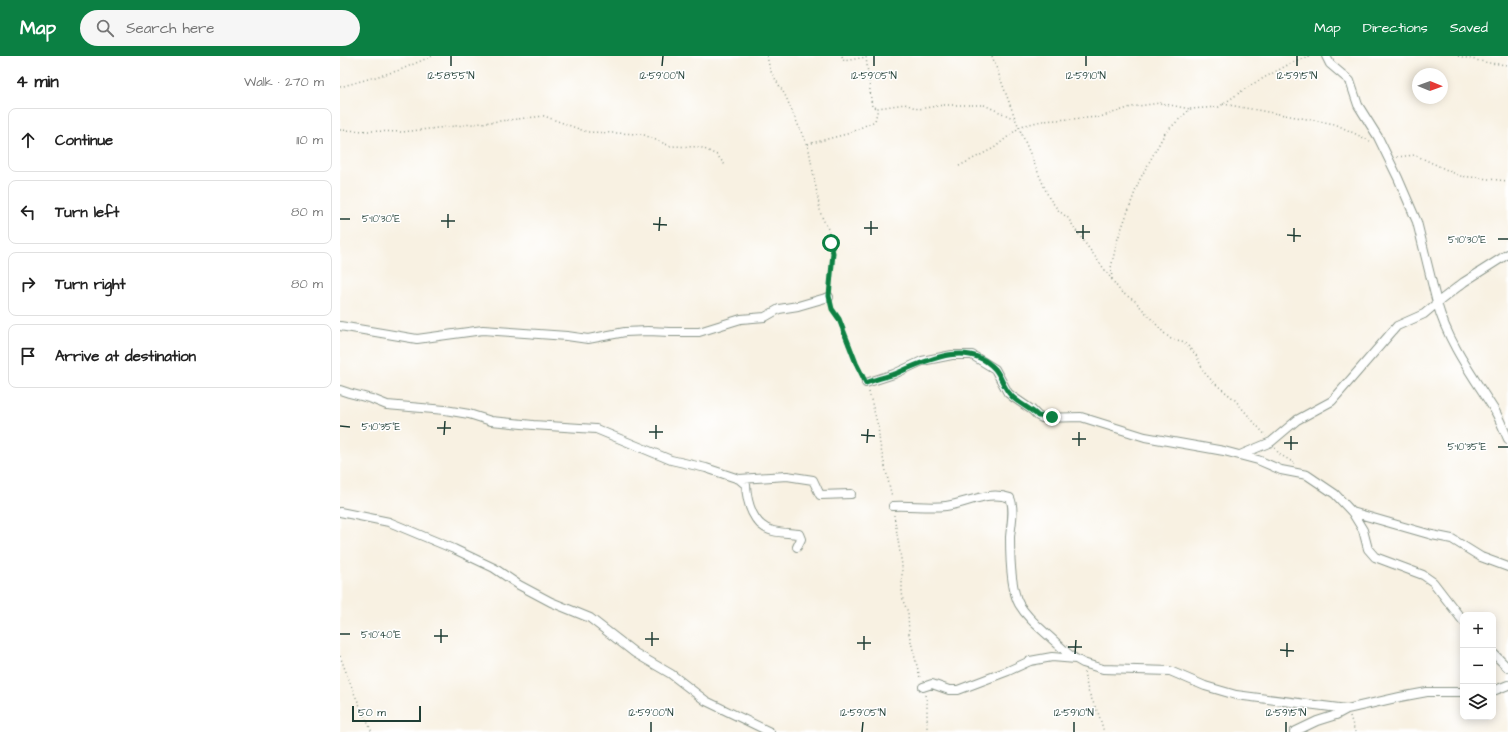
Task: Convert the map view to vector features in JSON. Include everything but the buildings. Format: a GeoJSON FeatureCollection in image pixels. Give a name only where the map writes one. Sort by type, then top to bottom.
{"type":"FeatureCollection","features":[{"type":"Feature","properties":{"kind":"street"},"geometry":{"type":"LineString","coordinates":[[1326,56],[1330,64],[1350,81],[1358,105],[1384,149],[1417,222],[1441,316],[1454,345],[1496,413],[1508,439]]}},
{"type":"Feature","properties":{"kind":"street"},"geometry":{"type":"LineString","coordinates":[[1240,455],[1271,442],[1297,420],[1332,401],[1397,326],[1424,314],[1464,282],[1508,254]]}},
{"type":"Feature","properties":{"kind":"street"},"geometry":{"type":"LineString","coordinates":[[340,326],[417,339],[483,330],[588,339],[625,332],[699,332],[741,319],[765,317],[779,309],[798,306],[829,296]]}},
{"type":"Feature","properties":{"kind":"street"},"geometry":{"type":"LineString","coordinates":[[866,383],[894,374],[922,361],[952,355],[972,355],[995,369],[1008,393],[1042,418],[1081,417],[1145,437],[1200,446],[1240,455],[1258,460],[1281,470],[1307,475],[1335,494],[1352,512],[1363,530],[1368,549],[1375,557],[1423,575],[1433,582],[1460,616]]}},
{"type":"Feature","properties":{"kind":"street"},"geometry":{"type":"LineString","coordinates":[[340,390],[348,394],[372,398],[387,405],[445,410],[469,414],[491,421],[596,429],[671,460],[706,468],[739,479],[746,485],[746,499],[751,512],[763,526],[773,531],[799,534],[801,539],[797,547]]}},
{"type":"Feature","properties":{"kind":"street"},"geometry":{"type":"LineString","coordinates":[[739,479],[770,476],[803,478],[813,480],[820,495],[851,494]]}},
{"type":"Feature","properties":{"kind":"street"},"geometry":{"type":"LineString","coordinates":[[893,506],[945,506],[986,496],[1002,495],[1010,498],[1014,506],[1011,521],[1010,548],[1013,584],[1019,604],[1033,622],[1065,653],[1079,661]]}},
{"type":"Feature","properties":{"kind":"street"},"geometry":{"type":"LineString","coordinates":[[340,512],[389,522],[454,549],[494,568],[519,586],[551,602],[590,618],[634,653],[671,674],[706,701],[770,732]]}},
{"type":"Feature","properties":{"kind":"street"},"geometry":{"type":"LineString","coordinates":[[1352,512],[1452,540],[1481,557],[1508,567]]}},
{"type":"Feature","properties":{"kind":"street"},"geometry":{"type":"LineString","coordinates":[[1496,656],[1508,668]]}},
{"type":"Feature","properties":{"kind":"street"},"geometry":{"type":"LineString","coordinates":[[923,687],[932,684],[949,690],[958,690],[1030,661],[1052,657],[1079,661],[1103,669],[1170,671],[1205,686],[1236,695],[1295,701],[1316,704],[1328,708],[1347,709],[1427,692],[1460,692]]}},
{"type":"Feature","properties":{"kind":"street"},"geometry":{"type":"LineString","coordinates":[[1496,690],[1508,686]]}},
{"type":"Feature","properties":{"kind":"street"},"geometry":{"type":"LineString","coordinates":[[1294,732],[1347,709]]}},
{"type":"Feature","properties":{"kind":"path"},"geometry":{"type":"LineString","coordinates":[[340,87],[400,70],[432,56]]}},
{"type":"Feature","properties":{"kind":"path"},"geometry":{"type":"LineString","coordinates":[[767,56],[770,70],[785,95],[807,144],[814,170],[820,210],[828,228],[833,253],[829,296],[832,309],[839,319],[856,363],[866,383],[878,426],[880,445],[893,506],[902,565],[902,591],[908,612],[909,634],[927,701],[927,732]]}},
{"type":"Feature","properties":{"kind":"path"},"geometry":{"type":"LineString","coordinates":[[842,56],[844,61],[866,57],[872,107],[878,108],[905,104],[918,109],[944,105],[984,105],[1016,119]]}},
{"type":"Feature","properties":{"kind":"path"},"geometry":{"type":"LineString","coordinates":[[992,56],[1019,127],[1049,198],[1058,211],[1068,218],[1121,292],[1135,301],[1164,334],[1188,346],[1196,355],[1204,372],[1213,382],[1234,399],[1271,442],[1279,454],[1299,465],[1307,475]]}},
{"type":"Feature","properties":{"kind":"path"},"geometry":{"type":"LineString","coordinates":[[959,166],[994,148],[1019,127],[1042,121],[1100,117],[1131,107],[1160,103],[1190,109],[1219,107],[1249,86],[1295,61],[1309,56]]}},
{"type":"Feature","properties":{"kind":"path"},"geometry":{"type":"LineString","coordinates":[[1458,56],[1489,64],[1508,64]]}},
{"type":"Feature","properties":{"kind":"path"},"geometry":{"type":"LineString","coordinates":[[1223,104],[1335,124],[1384,149]]}},
{"type":"Feature","properties":{"kind":"path"},"geometry":{"type":"LineString","coordinates":[[807,144],[847,134],[874,121],[878,108]]}},
{"type":"Feature","properties":{"kind":"path"},"geometry":{"type":"LineString","coordinates":[[1112,281],[1112,268],[1117,241],[1139,181],[1165,133],[1190,109]]}},
{"type":"Feature","properties":{"kind":"path"},"geometry":{"type":"LineString","coordinates":[[340,130],[402,132],[544,116],[587,132],[642,134],[670,146],[700,147],[717,155],[725,165]]}},
{"type":"Feature","properties":{"kind":"path"},"geometry":{"type":"LineString","coordinates":[[1397,157],[1415,155],[1460,176],[1508,181]]}},
{"type":"Feature","properties":{"kind":"path"},"geometry":{"type":"LineString","coordinates":[[340,656],[354,693],[372,732]]}},
{"type":"Feature","properties":{"kind":"path"},"geometry":{"type":"LineString","coordinates":[[1079,661],[1088,691],[1099,715],[1104,732]]}},
{"type":"Feature","properties":{"kind":"path"},"geometry":{"type":"LineString","coordinates":[[1347,709],[1355,732]]}},
{"type":"Feature","properties":{"kind":"route"},"geometry":{"type":"LineString","coordinates":[[831,243],[833,253],[829,296],[832,309],[839,319],[856,363],[866,383],[894,374],[922,361],[952,355],[972,355],[986,362],[995,369],[1008,393],[1013,397],[1038,416],[1042,418],[1052,417]]}}]}
